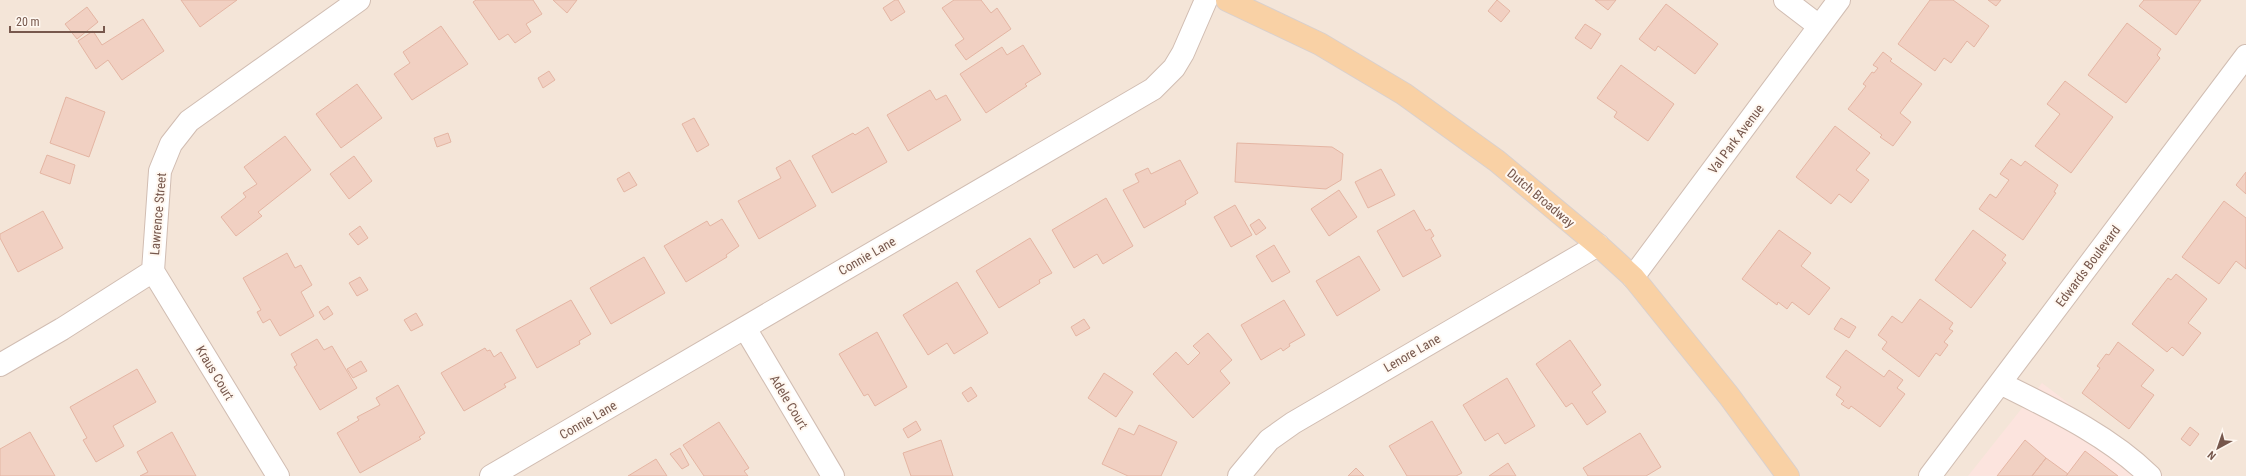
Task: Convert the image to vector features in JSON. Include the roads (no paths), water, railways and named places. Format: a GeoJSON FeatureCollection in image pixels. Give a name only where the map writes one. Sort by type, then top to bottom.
{"type":"FeatureCollection","features":[{"type":"Feature","properties":{"kind":"main road","name":"Dutch Broadway"},"geometry":{"type":"LineString","coordinates":[[1228,0],[1320,44],[1404,94],[1497,162],[1598,245],[1633,278],[1729,396],[1788,476]]}},
{"type":"Feature","properties":{"kind":"street","name":"Lawrence Street"},"geometry":{"type":"LineString","coordinates":[[0,365],[62,329],[153,271],[160,171],[171,144],[189,121],[359,0]]}},
{"type":"Feature","properties":{"kind":"street","name":"Connie Lane"},"geometry":{"type":"LineString","coordinates":[[491,476],[1153,89],[1174,68],[1180,58],[1206,0]]}},
{"type":"Feature","properties":{"kind":"street"},"geometry":{"type":"LineString","coordinates":[[1785,0],[1819,26]]}},
{"type":"Feature","properties":{"kind":"street","name":"Val Park Avenue"},"geometry":{"type":"LineString","coordinates":[[1633,278],[1839,0]]}},
{"type":"Feature","properties":{"kind":"street","name":"Edwards Boulevard"},"geometry":{"type":"LineString","coordinates":[[1930,476],[2246,56]]}},
{"type":"Feature","properties":{"kind":"street","name":"Lenore Lane"},"geometry":{"type":"LineString","coordinates":[[1239,476],[1269,440],[1293,423],[1598,245]]}},
{"type":"Feature","properties":{"kind":"street","name":"Kraus Court"},"geometry":{"type":"LineString","coordinates":[[153,271],[278,476]]}},
{"type":"Feature","properties":{"kind":"street","name":"Adele Court"},"geometry":{"type":"LineString","coordinates":[[745,328],[833,476]]}},
{"type":"Feature","properties":{"kind":"street"},"geometry":{"type":"LineString","coordinates":[[2000,383],[2067,417],[2134,460],[2150,476]]}}]}
